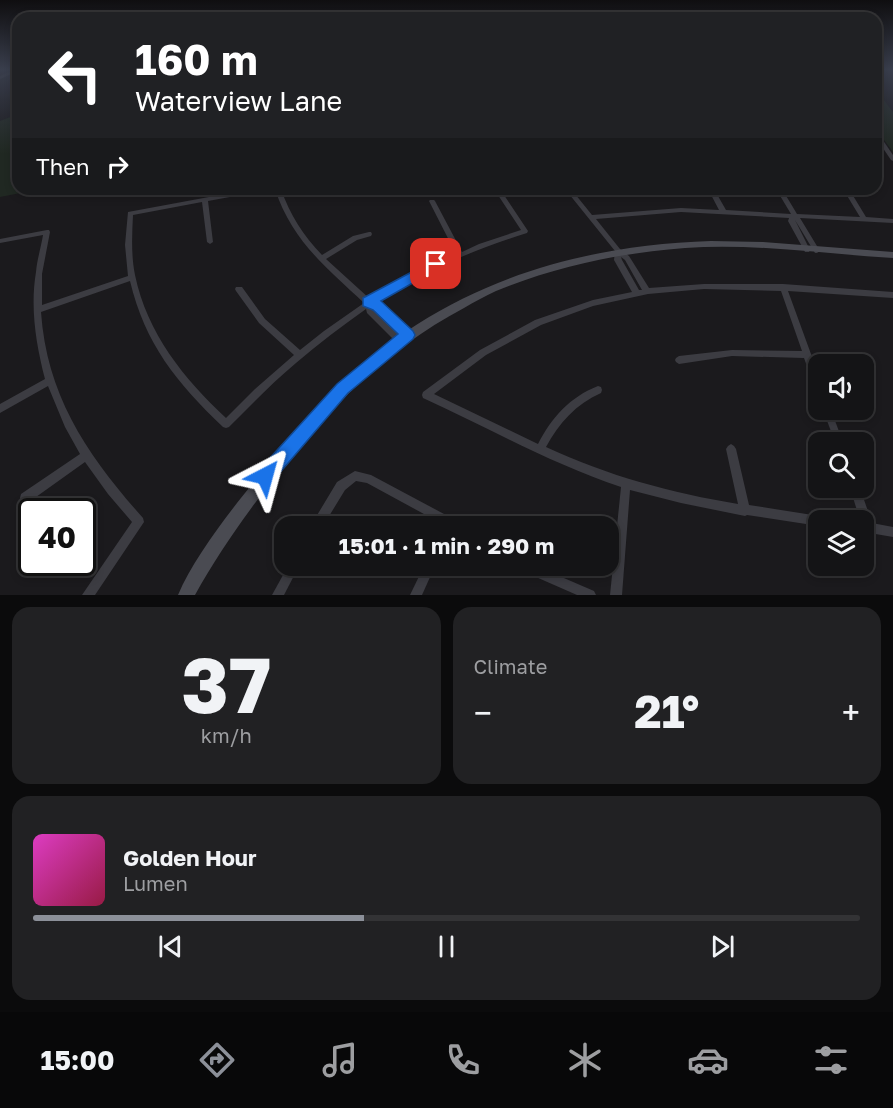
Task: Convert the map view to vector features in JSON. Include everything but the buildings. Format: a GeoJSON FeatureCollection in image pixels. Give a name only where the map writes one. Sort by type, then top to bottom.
{"type":"FeatureCollection","features":[{"type":"Feature","properties":{"kind":"street"},"geometry":{"type":"LineString","coordinates":[[882,143],[893,159]]}},
{"type":"Feature","properties":{"kind":"street"},"geometry":{"type":"LineString","coordinates":[[231,195],[130,213],[128,246],[131,278],[141,311],[163,355],[198,399],[226,424],[298,354],[368,302],[411,277],[459,254],[525,231],[500,195]]}},
{"type":"Feature","properties":{"kind":"street"},"geometry":{"type":"LineString","coordinates":[[280,195],[292,223],[322,258],[368,302],[370,311],[404,338]]}},
{"type":"Feature","properties":{"kind":"street"},"geometry":{"type":"LineString","coordinates":[[573,195],[618,251],[627,258],[646,290]]}},
{"type":"Feature","properties":{"kind":"street"},"geometry":{"type":"LineString","coordinates":[[714,195],[723,211]]}},
{"type":"Feature","properties":{"kind":"street"},"geometry":{"type":"LineString","coordinates":[[782,195],[793,215],[791,221],[812,250]]}},
{"type":"Feature","properties":{"kind":"street"},"geometry":{"type":"LineString","coordinates":[[850,195],[864,219]]}},
{"type":"Feature","properties":{"kind":"street"},"geometry":{"type":"LineString","coordinates":[[205,200],[210,242]]}},
{"type":"Feature","properties":{"kind":"street"},"geometry":{"type":"LineString","coordinates":[[432,201],[459,254]]}},
{"type":"Feature","properties":{"kind":"street"},"geometry":{"type":"LineString","coordinates":[[591,217],[654,210],[723,211],[893,221]]}},
{"type":"Feature","properties":{"kind":"street"},"geometry":{"type":"LineString","coordinates":[[0,241],[47,232],[39,270],[37,310],[42,352],[49,381],[70,430],[85,456],[103,481],[139,522],[88,595]]}},
{"type":"Feature","properties":{"kind":"street"},"geometry":{"type":"LineString","coordinates":[[322,258],[355,238],[369,234]]}},
{"type":"Feature","properties":{"kind":"street"},"geometry":{"type":"LineString","coordinates":[[186,595],[236,518],[287,449],[342,388],[404,338],[465,300],[513,278],[576,259],[618,251],[686,245],[738,245],[893,255]]}},
{"type":"Feature","properties":{"kind":"street"},"geometry":{"type":"LineString","coordinates":[[618,251],[618,260],[636,292]]}},
{"type":"Feature","properties":{"kind":"street"},"geometry":{"type":"LineString","coordinates":[[37,310],[131,278]]}},
{"type":"Feature","properties":{"kind":"street"},"geometry":{"type":"LineString","coordinates":[[808,520],[701,504],[626,484],[540,450],[426,395],[479,354],[531,325],[575,307],[636,292],[716,285],[893,295]]}},
{"type":"Feature","properties":{"kind":"street"},"geometry":{"type":"LineString","coordinates":[[679,360],[740,353],[807,355],[783,287]]}},
{"type":"Feature","properties":{"kind":"street"},"geometry":{"type":"LineString","coordinates":[[239,289],[262,321],[298,354]]}},
{"type":"Feature","properties":{"kind":"street"},"geometry":{"type":"LineString","coordinates":[[0,409],[49,381]]}},
{"type":"Feature","properties":{"kind":"street"},"geometry":{"type":"LineString","coordinates":[[540,450],[557,420],[569,407],[583,396],[598,390]]}},
{"type":"Feature","properties":{"kind":"street"},"geometry":{"type":"LineString","coordinates":[[731,449],[745,511]]}},
{"type":"Feature","properties":{"kind":"street"},"geometry":{"type":"LineString","coordinates":[[25,498],[85,456]]}},
{"type":"Feature","properties":{"kind":"street"},"geometry":{"type":"LineString","coordinates":[[323,516],[341,486],[355,476],[368,478],[435,516]]}},
{"type":"Feature","properties":{"kind":"street"},"geometry":{"type":"LineString","coordinates":[[616,595],[626,484]]}},
{"type":"Feature","properties":{"kind":"street"},"geometry":{"type":"LineString","coordinates":[[874,528],[893,532]]}},
{"type":"Feature","properties":{"kind":"street"},"geometry":{"type":"LineString","coordinates":[[278,595],[288,576]]}},
{"type":"Feature","properties":{"kind":"street"},"geometry":{"type":"LineString","coordinates":[[416,595],[425,576]]}},
{"type":"Feature","properties":{"kind":"street"},"geometry":{"type":"LineString","coordinates":[[547,576],[591,595]]}},
{"type":"Feature","properties":{"kind":"shaded area"},"geometry":{"type":"Polygon","coordinates":[[[882,98],[893,112],[893,152],[882,137],[882,98]]]}},
{"type":"Feature","properties":{"kind":"shaded area"},"geometry":{"type":"Polygon","coordinates":[[[12,116],[12,195],[0,197],[0,121],[12,116]]]}},
{"type":"Feature","properties":{"kind":"route"},"geometry":{"type":"LineString","coordinates":[[265,476],[342,388],[408,335],[378,306],[368,302],[436,264]]}}]}
